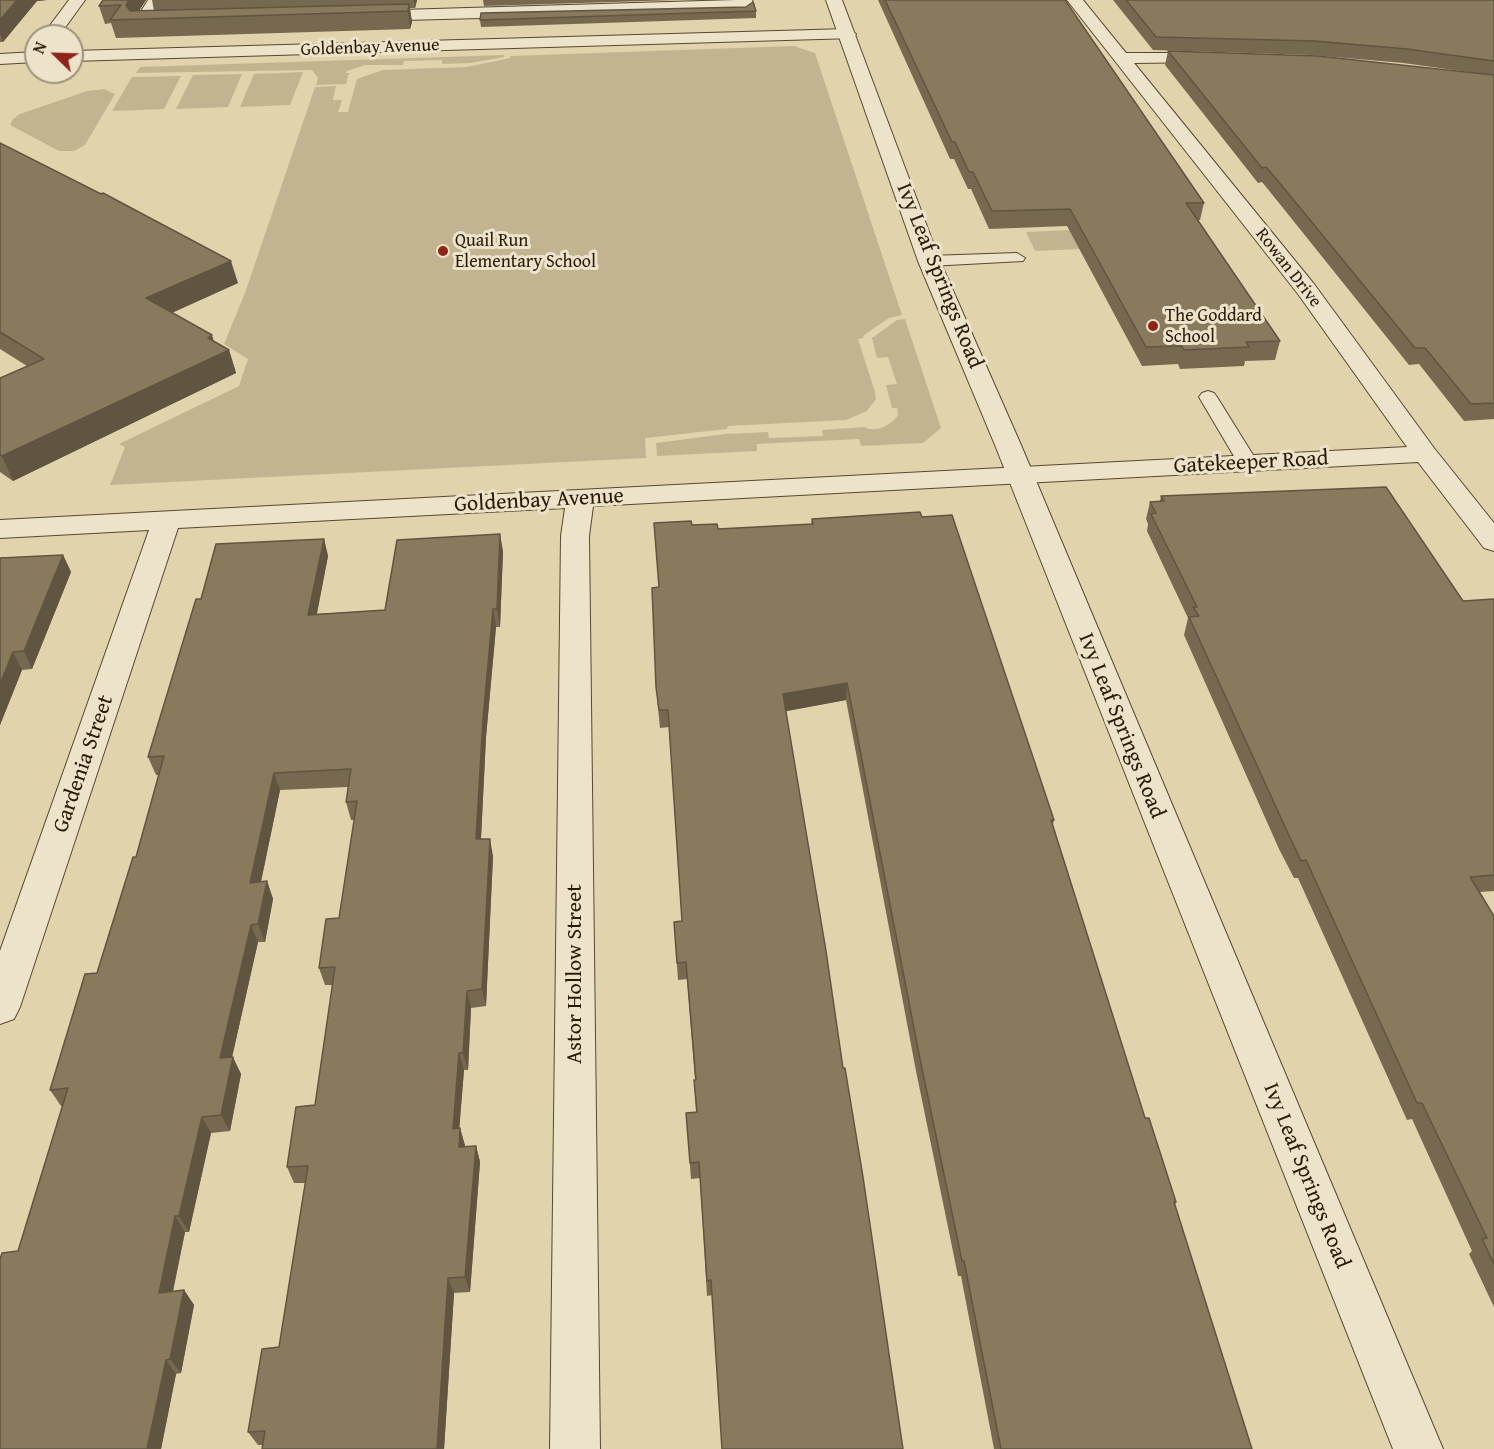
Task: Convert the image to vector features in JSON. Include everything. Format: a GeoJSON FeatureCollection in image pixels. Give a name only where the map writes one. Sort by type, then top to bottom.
{"type":"FeatureCollection","features":[{"type":"Feature","properties":{"kind":"street"},"geometry":{"type":"LineString","coordinates":[[59,24],[77,0]]}},
{"type":"Feature","properties":{"kind":"street"},"geometry":{"type":"LineString","coordinates":[[156,0],[141,24],[188,22]]}},
{"type":"Feature","properties":{"kind":"street"},"geometry":{"type":"LineString","coordinates":[[352,16],[746,6],[744,0]]}},
{"type":"Feature","properties":{"kind":"street","name":"Ivy Leaf Springs Road"},"geometry":{"type":"LineString","coordinates":[[834,0],[929,261],[1020,475],[1418,1449]]}},
{"type":"Feature","properties":{"kind":"street","name":"Rowan Drive"},"geometry":{"type":"LineString","coordinates":[[1075,0],[1306,289],[1425,454],[1494,542]]}},
{"type":"Feature","properties":{"kind":"street"},"geometry":{"type":"LineString","coordinates":[[442,46],[446,13]]}},
{"type":"Feature","properties":{"kind":"street","name":"Goldenbay Avenue"},"geometry":{"type":"LineString","coordinates":[[84,56],[848,34]]}},
{"type":"Feature","properties":{"kind":"street"},"geometry":{"type":"LineString","coordinates":[[0,59],[24,57]]}},
{"type":"Feature","properties":{"kind":"street"},"geometry":{"type":"LineString","coordinates":[[1121,58],[1230,58]]}},
{"type":"Feature","properties":{"kind":"street","name":"Gatekeeper Road"},"geometry":{"type":"LineString","coordinates":[[1078,472],[1425,454]]}},
{"type":"Feature","properties":{"kind":"street","name":"Goldenbay Avenue"},"geometry":{"type":"LineString","coordinates":[[0,529],[1078,472]]}},
{"type":"Feature","properties":{"kind":"street","name":"Astor Hollow Street"},"geometry":{"type":"LineString","coordinates":[[575,1449],[575,536],[580,498]]}},
{"type":"Feature","properties":{"kind":"street","name":"Gardenia Street"},"geometry":{"type":"LineString","coordinates":[[0,1007],[166,520]]}},
{"type":"Feature","properties":{"kind":"lane"},"geometry":{"type":"LineString","coordinates":[[929,261],[1017,258]]}},
{"type":"Feature","properties":{"kind":"lane"},"geometry":{"type":"LineString","coordinates":[[1208,397],[1248,463]]}},
{"type":"Feature","properties":{"kind":"shaded area","name":"Quail Run Elementary School"},"geometry":{"type":"Polygon","coordinates":[[[794,46],[815,53],[902,315],[889,318],[863,338],[858,339],[876,399],[867,411],[846,420],[728,426],[727,429],[645,438],[646,458],[110,485],[125,447],[119,444],[239,386],[248,359],[224,344],[245,293],[315,87],[336,86],[333,100],[342,100],[338,112],[348,112],[357,79],[383,70],[467,67],[510,58],[510,56],[794,46]]]}},
{"type":"Feature","properties":{"kind":"shaded area"},"geometry":{"type":"Polygon","coordinates":[[[504,55],[504,57],[471,63],[442,64],[442,60],[404,61],[403,65],[365,65],[347,71],[346,73],[349,73],[346,84],[316,85],[318,78],[312,70],[136,73],[140,67],[504,55]]]}},
{"type":"Feature","properties":{"kind":"shaded area"},"geometry":{"type":"Polygon","coordinates":[[[303,72],[290,105],[240,107],[254,74],[303,72]]]}},
{"type":"Feature","properties":{"kind":"shaded area"},"geometry":{"type":"Polygon","coordinates":[[[242,74],[228,107],[176,109],[193,75],[242,74]]]}},
{"type":"Feature","properties":{"kind":"shaded area"},"geometry":{"type":"Polygon","coordinates":[[[181,76],[164,109],[112,111],[132,77],[181,76]]]}},
{"type":"Feature","properties":{"kind":"shaded area"},"geometry":{"type":"Polygon","coordinates":[[[104,89],[115,94],[85,145],[74,151],[59,151],[10,125],[13,119],[20,114],[87,91],[104,89]]]}},
{"type":"Feature","properties":{"kind":"shaded area"},"geometry":{"type":"Polygon","coordinates":[[[1070,230],[1080,249],[1035,251],[1026,232],[1070,230]]]}},
{"type":"Feature","properties":{"kind":"shaded area"},"geometry":{"type":"Polygon","coordinates":[[[905,319],[941,428],[923,443],[861,446],[859,439],[757,444],[757,451],[657,456],[656,443],[725,434],[768,432],[769,438],[823,436],[822,430],[865,427],[878,429],[887,425],[898,415],[897,408],[892,408],[886,385],[897,384],[888,357],[877,358],[872,338],[897,320],[905,319]]]}},
{"type":"Feature","properties":{"kind":"building"},"geometry":{"type":"Polygon","coordinates":[[[0,0],[17,0],[0,20],[0,0]]]}},
{"type":"Feature","properties":{"kind":"building"},"geometry":{"type":"Polygon","coordinates":[[[103,0],[129,0],[126,5],[130,11],[409,4],[408,11],[110,20],[121,5],[99,6],[103,0]]]}},
{"type":"Feature","properties":{"kind":"building"},"geometry":{"type":"Polygon","coordinates":[[[885,0],[1065,0],[1204,203],[1186,203],[1280,341],[1246,342],[1249,347],[1184,350],[1182,346],[1146,347],[1070,209],[992,211],[973,172],[969,172],[955,142],[952,142],[885,0]]]}},
{"type":"Feature","properties":{"kind":"building"},"geometry":{"type":"Polygon","coordinates":[[[1126,0],[1494,0],[1494,61],[1407,49],[1315,41],[1156,37],[1126,0]]]}},
{"type":"Feature","properties":{"kind":"building"},"geometry":{"type":"Polygon","coordinates":[[[753,2],[756,11],[480,20],[481,13],[746,7],[753,2]]]}},
{"type":"Feature","properties":{"kind":"building"},"geometry":{"type":"Polygon","coordinates":[[[1168,51],[1318,56],[1494,75],[1494,403],[1471,404],[1425,348],[1415,348],[1266,167],[1262,168],[1168,51]]]}},
{"type":"Feature","properties":{"kind":"building"},"geometry":{"type":"Polygon","coordinates":[[[0,143],[103,193],[231,261],[146,298],[212,335],[208,338],[229,350],[2,456],[0,455],[0,378],[44,359],[0,332],[0,143]]]}},
{"type":"Feature","properties":{"kind":"building"},"geometry":{"type":"Polygon","coordinates":[[[1386,487],[1463,601],[1494,599],[1494,875],[1470,877],[1494,916],[1494,1264],[1482,1239],[1487,1238],[1422,1103],[1417,1103],[1306,860],[1301,861],[1189,617],[1199,616],[1193,607],[1197,607],[1151,514],[1156,513],[1150,502],[1164,501],[1161,496],[1386,487]]]}},
{"type":"Feature","properties":{"kind":"building"},"geometry":{"type":"Polygon","coordinates":[[[920,512],[922,517],[952,515],[1054,820],[1051,820],[1145,1118],[1149,1118],[1176,1202],[1174,1202],[1252,1449],[1001,1449],[964,1261],[962,1261],[919,1054],[847,683],[783,694],[843,1068],[845,1068],[863,1177],[903,1449],[722,1449],[711,1280],[707,1281],[699,1162],[690,1163],[686,1113],[697,1112],[694,1080],[696,1080],[686,962],[677,963],[674,922],[682,921],[668,710],[659,710],[656,687],[652,588],[659,587],[654,523],[691,521],[692,525],[717,524],[718,529],[813,524],[812,519],[920,512]]]}},
{"type":"Feature","properties":{"kind":"building"},"geometry":{"type":"Polygon","coordinates":[[[500,534],[497,609],[493,609],[483,719],[476,839],[490,839],[482,989],[467,991],[463,1053],[459,1053],[453,1129],[460,1128],[459,1147],[476,1146],[465,1277],[448,1278],[437,1449],[262,1449],[265,1431],[248,1432],[262,1349],[279,1347],[308,1166],[287,1167],[296,1107],[315,1105],[335,967],[319,968],[326,919],[339,918],[357,801],[346,802],[351,769],[274,773],[250,883],[267,881],[258,924],[251,925],[220,1058],[233,1057],[221,1115],[202,1117],[179,1216],[175,1216],[159,1293],[184,1290],[170,1359],[166,1360],[147,1449],[0,1449],[0,1259],[2,1253],[18,1251],[68,1088],[50,1090],[85,974],[97,973],[133,857],[136,857],[164,756],[148,757],[196,599],[201,599],[216,544],[324,539],[308,615],[385,610],[397,540],[500,534]]]}},
{"type":"Feature","properties":{"kind":"building"},"geometry":{"type":"Polygon","coordinates":[[[63,555],[24,651],[13,652],[0,684],[0,558],[63,555]]]}},
{"type":"Feature","properties":{"kind":"place","name":"Quail Run Elementary School"},"geometry":{"type":"Point","coordinates":[443,251]}},
{"type":"Feature","properties":{"kind":"place","name":"The Goddard School"},"geometry":{"type":"Point","coordinates":[1153,326]}}]}
